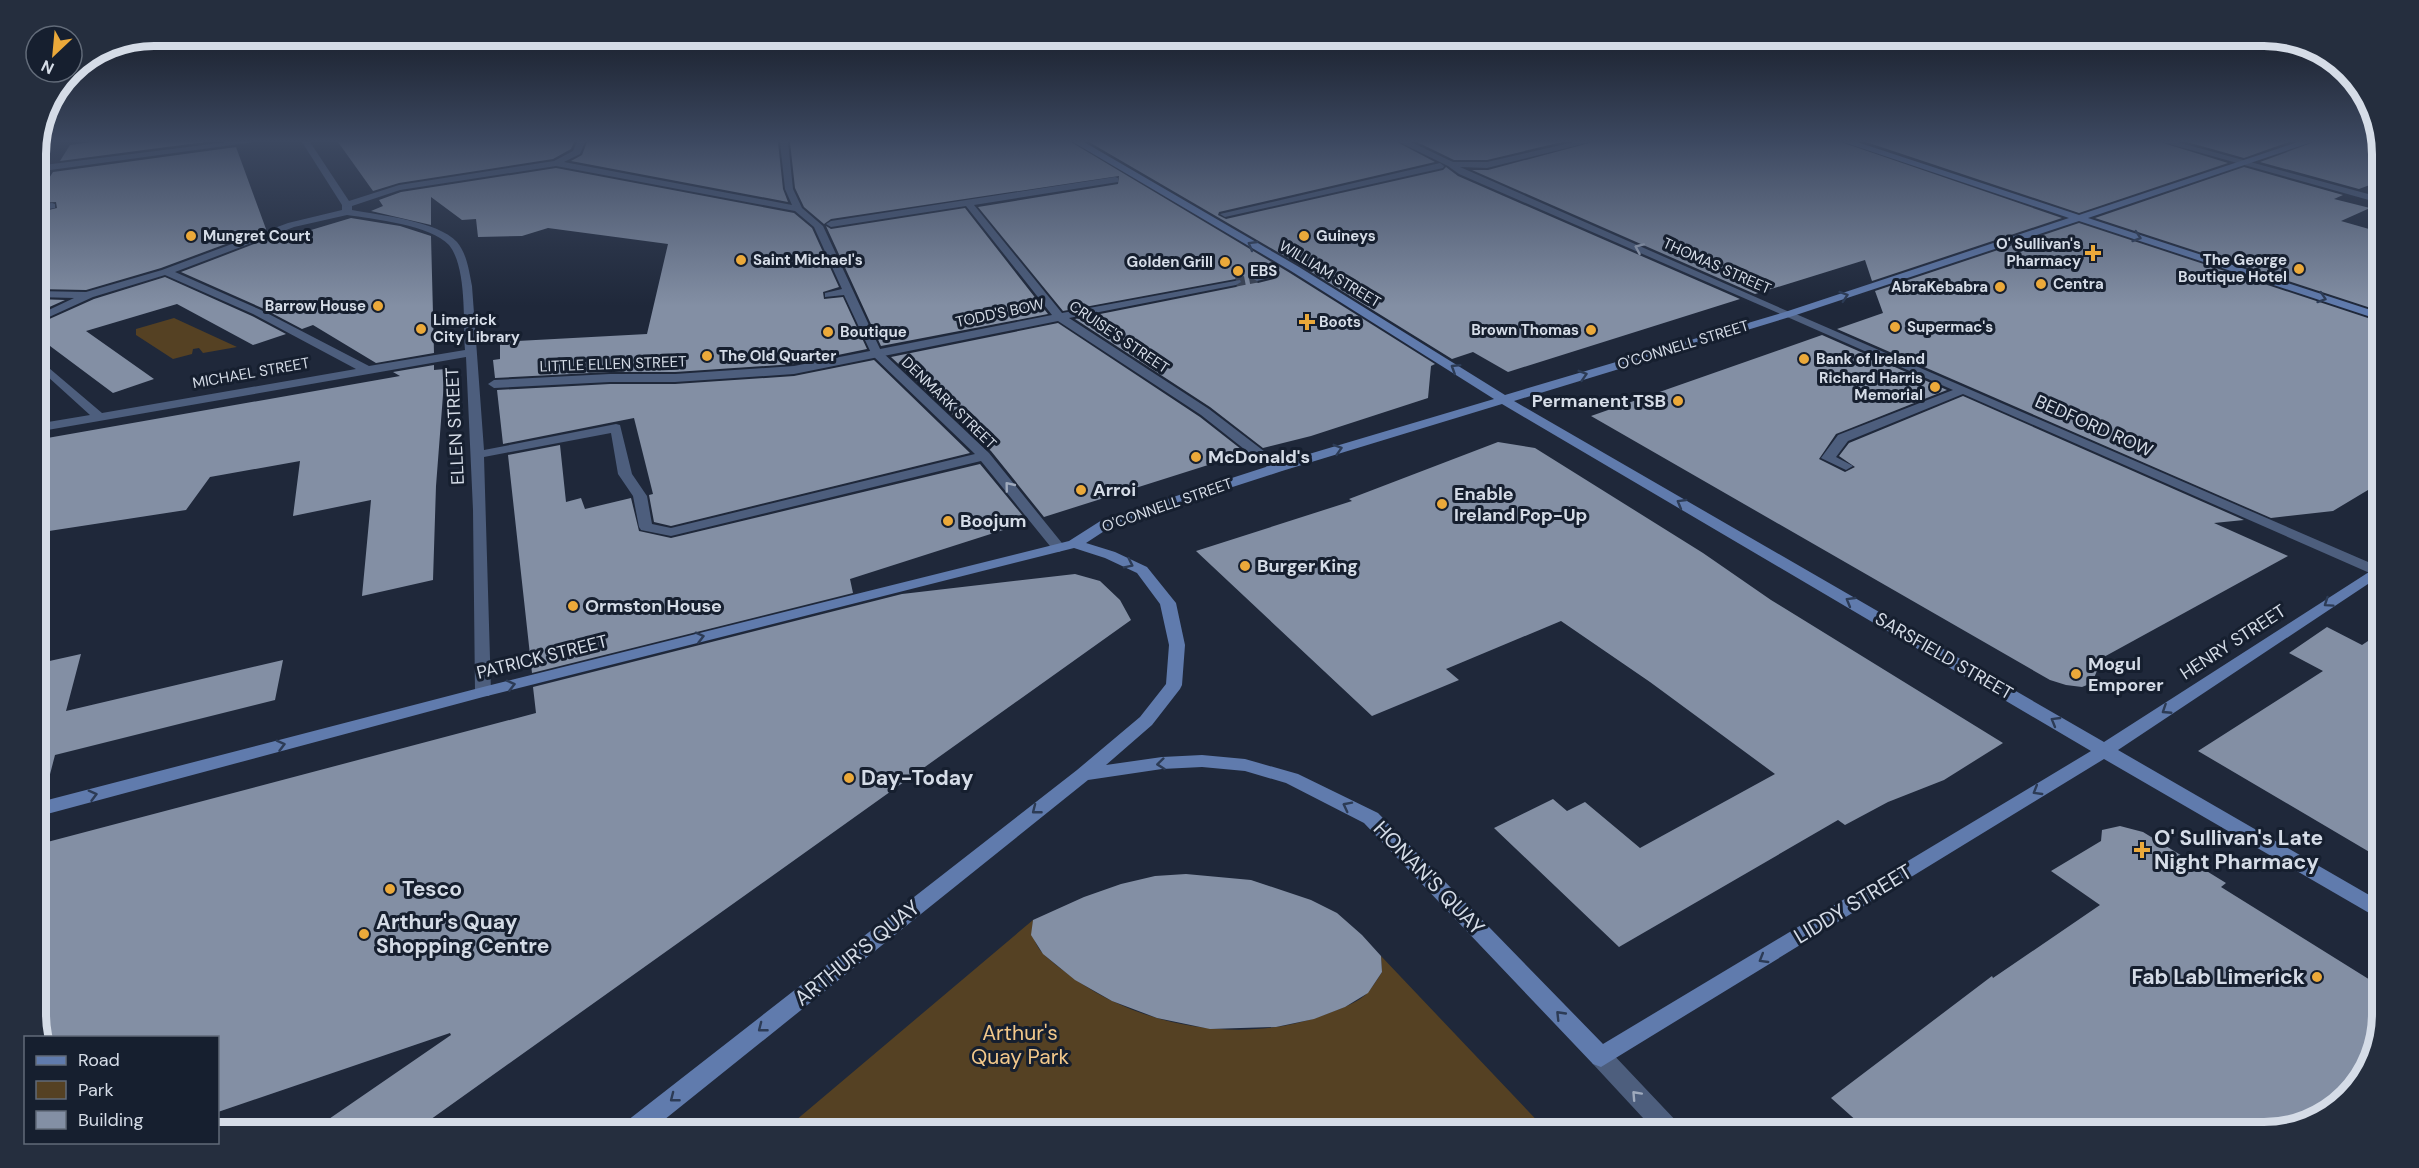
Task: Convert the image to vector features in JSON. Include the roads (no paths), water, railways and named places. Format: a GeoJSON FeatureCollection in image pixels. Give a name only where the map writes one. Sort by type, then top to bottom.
{"type":"FeatureCollection","features":[{"type":"Feature","properties":{"kind":"main road","name":"WILLIAM STREET"},"geometry":{"type":"LineString","coordinates":[[1171,197],[1295,269],[1504,400]]}},
{"type":"Feature","properties":{"kind":"main road"},"geometry":{"type":"LineString","coordinates":[[2013,197],[2372,314]]}},
{"type":"Feature","properties":{"kind":"main road","name":"O'CONNELL STREET"},"geometry":{"type":"LineString","coordinates":[[1066,546],[1107,523],[1276,468],[1789,314],[2148,197]]}},
{"type":"Feature","properties":{"kind":"main road","name":"SARSFIELD STREET"},"geometry":{"type":"LineString","coordinates":[[1504,400],[2372,907]]}},
{"type":"Feature","properties":{"kind":"main road"},"geometry":{"type":"LineString","coordinates":[[1066,546],[1110,555],[1142,570],[1168,603],[1177,645],[1174,685],[1146,721],[1083,774]]}},
{"type":"Feature","properties":{"kind":"main road","name":"PATRICK STREET"},"geometry":{"type":"LineString","coordinates":[[47,807],[483,692],[1066,546]]}},
{"type":"Feature","properties":{"kind":"main road","name":"HENRY STREET"},"geometry":{"type":"LineString","coordinates":[[2105,750],[2372,576]]}},
{"type":"Feature","properties":{"kind":"main road","name":"LIDDY STREET"},"geometry":{"type":"LineString","coordinates":[[1600,1057],[2105,750]]}},
{"type":"Feature","properties":{"kind":"main road","name":"HONAN'S QUAY"},"geometry":{"type":"LineString","coordinates":[[1083,774],[1162,763],[1202,761],[1245,765],[1292,778],[1371,818],[1600,1057]]}},
{"type":"Feature","properties":{"kind":"main road","name":"ARTHUR'S QUAY"},"geometry":{"type":"LineString","coordinates":[[644,1122],[1083,774]]}},
{"type":"Feature","properties":{"kind":"street"},"geometry":{"type":"LineString","coordinates":[[340,197],[347,208]]}},
{"type":"Feature","properties":{"kind":"street"},"geometry":{"type":"LineString","coordinates":[[47,315],[89,295],[166,272],[291,225],[377,197]]}},
{"type":"Feature","properties":{"kind":"street"},"geometry":{"type":"LineString","coordinates":[[732,197],[798,209]]}},
{"type":"Feature","properties":{"kind":"street"},"geometry":{"type":"LineString","coordinates":[[792,197],[798,209]]}},
{"type":"Feature","properties":{"kind":"street"},"geometry":{"type":"LineString","coordinates":[[831,224],[1015,197]]}},
{"type":"Feature","properties":{"kind":"street"},"geometry":{"type":"LineString","coordinates":[[1225,214],[1303,197]]}},
{"type":"Feature","properties":{"kind":"street","name":"THOMAS STREET"},"geometry":{"type":"LineString","coordinates":[[1518,197],[1789,314]]}},
{"type":"Feature","properties":{"kind":"street","name":"CRUISE'S STREET"},"geometry":{"type":"LineString","coordinates":[[969,204],[1058,316],[1205,412],[1276,468]]}},
{"type":"Feature","properties":{"kind":"street"},"geometry":{"type":"LineString","coordinates":[[47,207],[52,206]]}},
{"type":"Feature","properties":{"kind":"street","name":"ELLEN STREET"},"geometry":{"type":"LineString","coordinates":[[347,208],[433,232],[453,242],[463,265],[477,455],[483,692]]}},
{"type":"Feature","properties":{"kind":"street","name":"DENMARK STREET"},"geometry":{"type":"LineString","coordinates":[[798,209],[818,226],[876,353],[984,456],[1066,546]]}},
{"type":"Feature","properties":{"kind":"street"},"geometry":{"type":"LineString","coordinates":[[166,272],[257,312],[365,369]]}},
{"type":"Feature","properties":{"kind":"street"},"geometry":{"type":"LineString","coordinates":[[1257,278],[1269,275]]}},
{"type":"Feature","properties":{"kind":"street","name":"TODD'S BOW"},"geometry":{"type":"LineString","coordinates":[[876,353],[1236,282]]}},
{"type":"Feature","properties":{"kind":"street"},"geometry":{"type":"LineString","coordinates":[[829,295],[848,291]]}},
{"type":"Feature","properties":{"kind":"street"},"geometry":{"type":"LineString","coordinates":[[47,294],[89,295]]}},
{"type":"Feature","properties":{"kind":"street","name":"BEDFORD ROW"},"geometry":{"type":"LineString","coordinates":[[1789,314],[2372,566]]}},
{"type":"Feature","properties":{"kind":"street","name":"MICHAEL STREET"},"geometry":{"type":"LineString","coordinates":[[47,426],[471,352]]}},
{"type":"Feature","properties":{"kind":"street","name":"LITTLE ELLEN STREET"},"geometry":{"type":"LineString","coordinates":[[494,384],[610,378],[675,378],[794,370],[876,353]]}},
{"type":"Feature","properties":{"kind":"street"},"geometry":{"type":"LineString","coordinates":[[47,370],[98,416]]}},
{"type":"Feature","properties":{"kind":"street"},"geometry":{"type":"LineString","coordinates":[[1846,466],[1828,458],[1843,438],[1963,390]]}},
{"type":"Feature","properties":{"kind":"street"},"geometry":{"type":"LineString","coordinates":[[477,455],[616,428],[625,474],[640,496],[646,527],[671,532],[984,456]]}},
{"type":"Feature","properties":{"kind":"street","name":"HONAN'S QUAY"},"geometry":{"type":"LineString","coordinates":[[1600,1057],[1662,1122]]}},
{"type":"Feature","properties":{"kind":"tunnel"},"geometry":{"type":"LineString","coordinates":[[1236,282],[1257,278]]}},
{"type":"Feature","properties":{"kind":"place","name":"Mungret Court"},"geometry":{"type":"Point","coordinates":[191,236]}},
{"type":"Feature","properties":{"kind":"place","name":"Guineys"},"geometry":{"type":"Point","coordinates":[1304,236]}},
{"type":"Feature","properties":{"kind":"place","name":"O' Sullivan's Pharmacy"},"geometry":{"type":"Point","coordinates":[2093,253]}},
{"type":"Feature","properties":{"kind":"place","name":"Saint Michael's"},"geometry":{"type":"Point","coordinates":[741,260]}},
{"type":"Feature","properties":{"kind":"place","name":"Golden Grill"},"geometry":{"type":"Point","coordinates":[1225,262]}},
{"type":"Feature","properties":{"kind":"place","name":"The George Boutique Hotel"},"geometry":{"type":"Point","coordinates":[2299,269]}},
{"type":"Feature","properties":{"kind":"place","name":"EBS"},"geometry":{"type":"Point","coordinates":[1238,271]}},
{"type":"Feature","properties":{"kind":"place","name":"Centra"},"geometry":{"type":"Point","coordinates":[2041,284]}},
{"type":"Feature","properties":{"kind":"place","name":"AbraKebabra"},"geometry":{"type":"Point","coordinates":[2000,287]}},
{"type":"Feature","properties":{"kind":"place","name":"Barrow House"},"geometry":{"type":"Point","coordinates":[378,306]}},
{"type":"Feature","properties":{"kind":"place","name":"Boots"},"geometry":{"type":"Point","coordinates":[1307,322]}},
{"type":"Feature","properties":{"kind":"place","name":"Supermac's"},"geometry":{"type":"Point","coordinates":[1895,327]}},
{"type":"Feature","properties":{"kind":"place","name":"Limerick City Library"},"geometry":{"type":"Point","coordinates":[421,329]}},
{"type":"Feature","properties":{"kind":"place","name":"Brown Thomas"},"geometry":{"type":"Point","coordinates":[1591,330]}},
{"type":"Feature","properties":{"kind":"place","name":"Boutique"},"geometry":{"type":"Point","coordinates":[828,332]}},
{"type":"Feature","properties":{"kind":"place","name":"The Old Quarter"},"geometry":{"type":"Point","coordinates":[707,356]}},
{"type":"Feature","properties":{"kind":"place","name":"Bank of Ireland"},"geometry":{"type":"Point","coordinates":[1804,359]}},
{"type":"Feature","properties":{"kind":"place","name":"Richard Harris Memorial"},"geometry":{"type":"Point","coordinates":[1935,387]}},
{"type":"Feature","properties":{"kind":"place","name":"Permanent TSB"},"geometry":{"type":"Point","coordinates":[1678,401]}},
{"type":"Feature","properties":{"kind":"place","name":"McDonald's"},"geometry":{"type":"Point","coordinates":[1196,457]}},
{"type":"Feature","properties":{"kind":"place","name":"Arroi"},"geometry":{"type":"Point","coordinates":[1081,490]}},
{"type":"Feature","properties":{"kind":"place","name":"Enable Ireland Pop-Up"},"geometry":{"type":"Point","coordinates":[1442,504]}},
{"type":"Feature","properties":{"kind":"place","name":"Boojum"},"geometry":{"type":"Point","coordinates":[948,521]}},
{"type":"Feature","properties":{"kind":"place","name":"Burger King"},"geometry":{"type":"Point","coordinates":[1245,566]}},
{"type":"Feature","properties":{"kind":"place","name":"Ormston House"},"geometry":{"type":"Point","coordinates":[573,606]}},
{"type":"Feature","properties":{"kind":"place","name":"Mogul Emporer"},"geometry":{"type":"Point","coordinates":[2076,674]}},
{"type":"Feature","properties":{"kind":"place","name":"Day-Today"},"geometry":{"type":"Point","coordinates":[849,778]}},
{"type":"Feature","properties":{"kind":"place","name":"O' Sullivan's Late Night Pharmacy"},"geometry":{"type":"Point","coordinates":[2142,850]}},
{"type":"Feature","properties":{"kind":"place","name":"Tesco"},"geometry":{"type":"Point","coordinates":[390,889]}},
{"type":"Feature","properties":{"kind":"place","name":"Arthur's Quay Shopping Centre"},"geometry":{"type":"Point","coordinates":[364,934]}},
{"type":"Feature","properties":{"kind":"place","name":"Fab Lab Limerick"},"geometry":{"type":"Point","coordinates":[2317,977]}},
{"type":"Feature","properties":{"kind":"park label","name":"Arthur's Quay Park"},"geometry":{"type":"Point","coordinates":[1020,1045]}}]}
